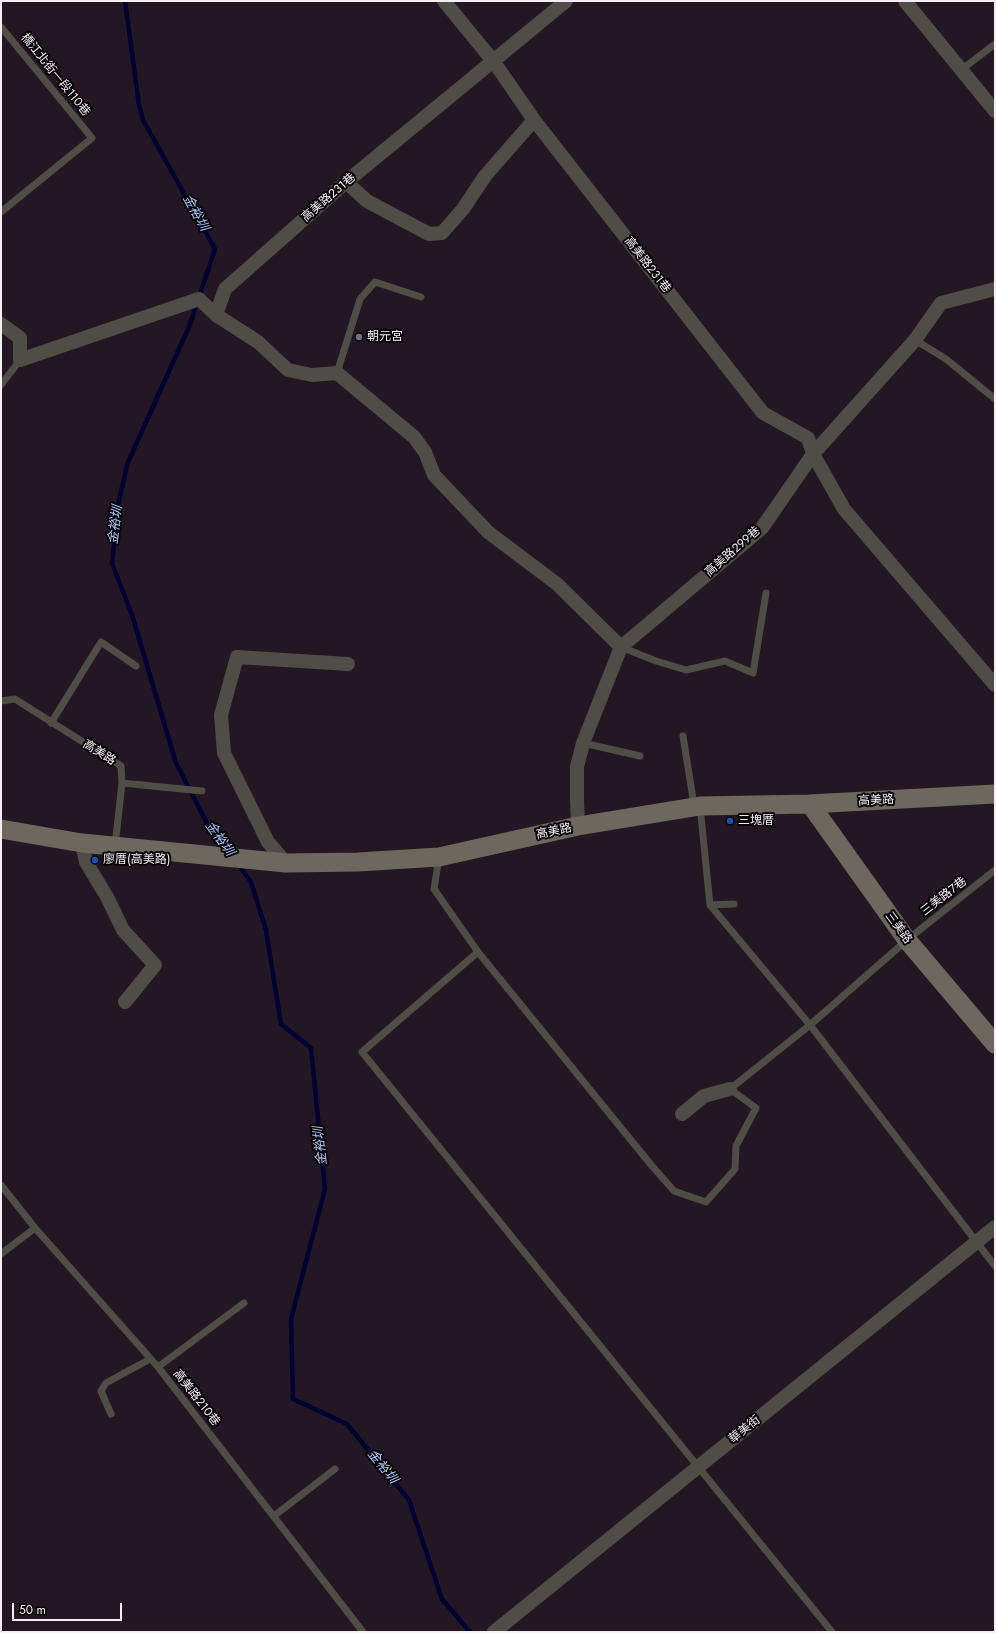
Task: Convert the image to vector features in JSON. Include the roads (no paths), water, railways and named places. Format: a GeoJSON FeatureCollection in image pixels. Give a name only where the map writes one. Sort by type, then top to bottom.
{"type":"FeatureCollection","features":[{"type":"Feature","properties":{"kind":"street","name":"高美路231巷"},"geometry":{"type":"LineString","coordinates":[[444,1],[494,62],[534,120],[763,413],[808,438],[813,454],[844,509],[995,685]]}},
{"type":"Feature","properties":{"kind":"street","name":"高美路231巷"},"geometry":{"type":"LineString","coordinates":[[216,315],[225,289],[346,182],[494,62],[566,1]]}},
{"type":"Feature","properties":{"kind":"street"},"geometry":{"type":"LineString","coordinates":[[905,1],[995,111]]}},
{"type":"Feature","properties":{"kind":"street"},"geometry":{"type":"LineString","coordinates":[[346,182],[366,201],[430,234],[442,233],[463,209],[485,176],[534,120]]}},
{"type":"Feature","properties":{"kind":"street","name":"高美路299巷"},"geometry":{"type":"LineString","coordinates":[[578,826],[577,767],[583,743],[621,647],[762,528],[813,454],[915,340],[941,303],[995,289]]}},
{"type":"Feature","properties":{"kind":"street"},"geometry":{"type":"LineString","coordinates":[[1,324],[20,338],[20,360],[199,299],[216,315],[258,342],[288,370],[312,375],[337,373],[414,437],[425,452],[434,475],[488,532],[557,584],[621,647]]}},
{"type":"Feature","properties":{"kind":"street"},"geometry":{"type":"LineString","coordinates":[[286,863],[268,842],[224,753],[221,715],[237,657],[348,664]]}},
{"type":"Feature","properties":{"kind":"street","name":"高美路"},"geometry":{"type":"LineString","coordinates":[[1,829],[82,843],[286,863],[358,862],[439,857],[578,826],[697,807],[810,804],[995,794]]}},
{"type":"Feature","properties":{"kind":"street","name":"三美路"},"geometry":{"type":"LineString","coordinates":[[810,804],[906,940],[995,1044]]}},
{"type":"Feature","properties":{"kind":"street"},"geometry":{"type":"LineString","coordinates":[[82,843],[86,862],[107,897],[123,930],[155,965],[124,1002]]}},
{"type":"Feature","properties":{"kind":"street"},"geometry":{"type":"LineString","coordinates":[[682,1114],[704,1096],[730,1089]]}},
{"type":"Feature","properties":{"kind":"street","name":"華美街"},"geometry":{"type":"LineString","coordinates":[[494,1632],[995,1227]]}},
{"type":"Feature","properties":{"kind":"lane","name":"橋江北街一段110巷"},"geometry":{"type":"LineString","coordinates":[[1,27],[92,138],[1,212]]}},
{"type":"Feature","properties":{"kind":"lane"},"geometry":{"type":"LineString","coordinates":[[961,70],[995,44]]}},
{"type":"Feature","properties":{"kind":"lane"},"geometry":{"type":"LineString","coordinates":[[337,373],[360,299],[375,282],[421,297]]}},
{"type":"Feature","properties":{"kind":"lane"},"geometry":{"type":"LineString","coordinates":[[915,340],[946,359],[995,398]]}},
{"type":"Feature","properties":{"kind":"lane"},"geometry":{"type":"LineString","coordinates":[[1,384],[20,360]]}},
{"type":"Feature","properties":{"kind":"lane"},"geometry":{"type":"LineString","coordinates":[[621,647],[656,662],[686,670],[724,661],[753,673],[766,593]]}},
{"type":"Feature","properties":{"kind":"lane"},"geometry":{"type":"LineString","coordinates":[[50,723],[101,642],[136,666]]}},
{"type":"Feature","properties":{"kind":"lane","name":"高美路"},"geometry":{"type":"LineString","coordinates":[[1,701],[15,699],[50,723],[121,766],[122,783],[115,846]]}},
{"type":"Feature","properties":{"kind":"lane"},"geometry":{"type":"LineString","coordinates":[[683,736],[697,807],[710,905],[810,1025],[995,1266]]}},
{"type":"Feature","properties":{"kind":"lane"},"geometry":{"type":"LineString","coordinates":[[583,743],[640,756]]}},
{"type":"Feature","properties":{"kind":"lane"},"geometry":{"type":"LineString","coordinates":[[122,783],[202,791]]}},
{"type":"Feature","properties":{"kind":"lane"},"geometry":{"type":"LineString","coordinates":[[439,857],[434,889],[478,952],[674,1191],[706,1202],[735,1168],[736,1146],[756,1108],[730,1089]]}},
{"type":"Feature","properties":{"kind":"lane","name":"三美路7巷"},"geometry":{"type":"LineString","coordinates":[[730,1089],[810,1025],[906,940],[995,870]]}},
{"type":"Feature","properties":{"kind":"lane"},"geometry":{"type":"LineString","coordinates":[[710,905],[734,904]]}},
{"type":"Feature","properties":{"kind":"lane"},"geometry":{"type":"LineString","coordinates":[[478,952],[362,1052],[700,1467],[832,1632]]}},
{"type":"Feature","properties":{"kind":"lane","name":"高美路210巷"},"geometry":{"type":"LineString","coordinates":[[1,1185],[35,1228],[158,1367],[364,1632]]}},
{"type":"Feature","properties":{"kind":"lane"},"geometry":{"type":"LineString","coordinates":[[1,1254],[35,1228]]}},
{"type":"Feature","properties":{"kind":"lane"},"geometry":{"type":"LineString","coordinates":[[158,1367],[244,1303]]}},
{"type":"Feature","properties":{"kind":"lane"},"geometry":{"type":"LineString","coordinates":[[110,1414],[101,1391],[106,1383],[150,1359]]}},
{"type":"Feature","properties":{"kind":"lane"},"geometry":{"type":"LineString","coordinates":[[274,1516],[335,1469]]}},
{"type":"Feature","properties":{"kind":"waterway","name":"金裕圳"},"geometry":{"type":"LineString","coordinates":[[125,1],[139,105],[143,120],[215,249],[189,327],[128,462],[118,504],[112,563],[132,615],[176,763],[210,829],[227,851]]}},
{"type":"Feature","properties":{"kind":"waterway","name":"金裕圳"},"geometry":{"type":"LineString","coordinates":[[237,863],[251,882],[266,930],[281,1024],[311,1048],[325,1189],[291,1319],[293,1399],[347,1424],[409,1500],[442,1599],[470,1632]]}},
{"type":"Feature","properties":{"kind":"place","name":"朝元宮"},"geometry":{"type":"Point","coordinates":[359,337]}},
{"type":"Feature","properties":{"kind":"place","name":"三塊厝"},"geometry":{"type":"Point","coordinates":[730,821]}},
{"type":"Feature","properties":{"kind":"place","name":"廖厝(高美路)"},"geometry":{"type":"Point","coordinates":[95,860]}}]}
